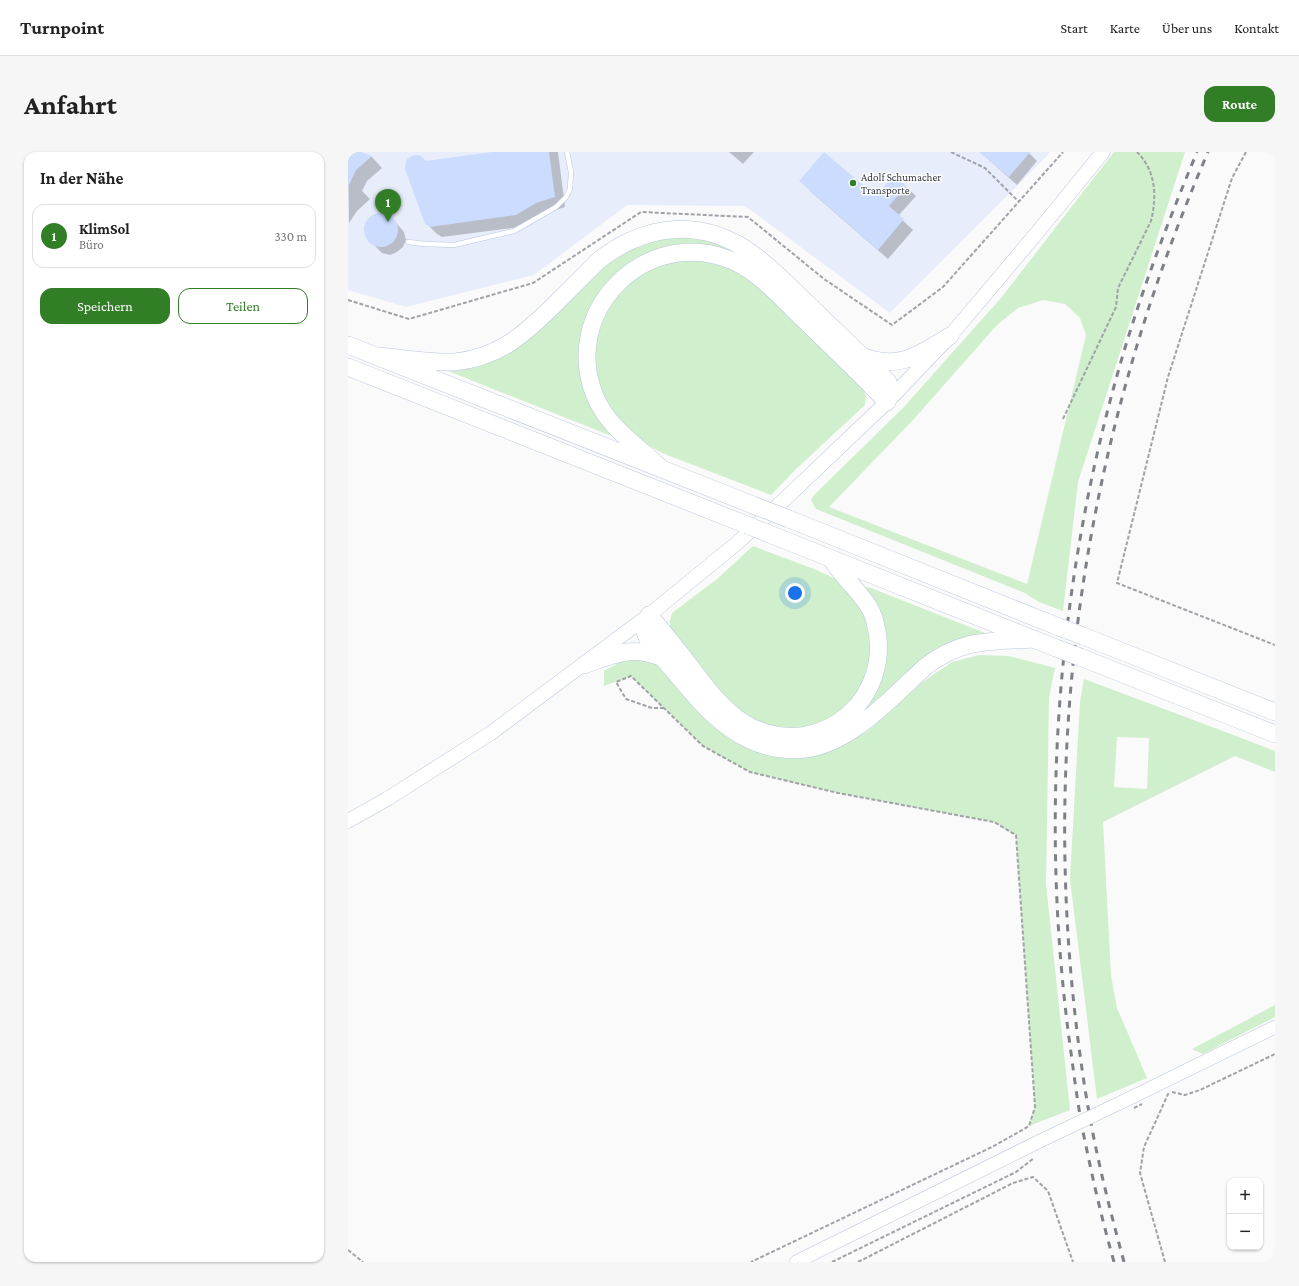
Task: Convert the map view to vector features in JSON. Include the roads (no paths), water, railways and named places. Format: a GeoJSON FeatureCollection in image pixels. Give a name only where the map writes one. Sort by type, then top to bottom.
{"type":"FeatureCollection","features":[{"type":"Feature","properties":{"kind":"highway"},"geometry":{"type":"LineString","coordinates":[[378,356],[454,362],[467,360],[494,352],[526,333],[598,261],[610,252],[646,234],[658,231],[687,229],[717,235],[730,240],[755,255],[784,281],[888,382],[890,389],[887,402]]}},
{"type":"Feature","properties":{"kind":"highway"},"geometry":{"type":"LineString","coordinates":[[662,469],[621,433],[607,417],[595,397],[587,364],[590,332],[596,312],[602,302],[615,285],[624,277],[644,264],[670,254],[696,252],[725,258],[750,270],[779,296],[887,402]]}},
{"type":"Feature","properties":{"kind":"highway"},"geometry":{"type":"LineString","coordinates":[[862,356],[884,362],[905,360],[950,336]]}},
{"type":"Feature","properties":{"kind":"highway"},"geometry":{"type":"LineString","coordinates":[[348,345],[1275,712]]}},
{"type":"Feature","properties":{"kind":"highway"},"geometry":{"type":"LineString","coordinates":[[348,367],[1275,734]]}},
{"type":"Feature","properties":{"kind":"highway"},"geometry":{"type":"LineString","coordinates":[[830,558],[864,599],[875,620],[879,644],[878,656],[874,678],[859,705],[841,721],[814,733],[790,736],[776,735],[753,728],[735,716],[716,699],[649,615],[645,625],[645,634],[705,708],[730,729],[762,745],[776,748],[800,749],[824,744],[845,734],[867,719],[925,667],[954,649],[975,643],[1034,639]]}},
{"type":"Feature","properties":{"kind":"highway"},"geometry":{"type":"LineString","coordinates":[[584,664],[629,651],[646,652],[663,658]]}},
{"type":"Feature","properties":{"kind":"main road"},"geometry":{"type":"LineString","coordinates":[[348,821],[490,733],[649,615],[737,543],[887,402],[950,336],[1103,152]]}},
{"type":"Feature","properties":{"kind":"street"},"geometry":{"type":"LineString","coordinates":[[796,1262],[1040,1148],[1124,1101],[1166,1087],[1275,1027]]}},
{"type":"Feature","properties":{"kind":"lane"},"geometry":{"type":"LineString","coordinates":[[408,242],[454,245],[514,231],[556,207],[566,197],[570,189],[571,172],[567,152]]}},
{"type":"Feature","properties":{"kind":"railway"},"geometry":{"type":"LineString","coordinates":[[1114,1262],[1095,1190],[1076,1092],[1060,955],[1056,871],[1056,787],[1060,703],[1068,619],[1081,536],[1097,454],[1118,372],[1144,288],[1164,233],[1197,152]]}},
{"type":"Feature","properties":{"kind":"railway"},"geometry":{"type":"LineString","coordinates":[[1124,1262],[1103,1179],[1086,1095],[1071,974],[1065,854],[1067,734],[1079,615],[1099,497],[1127,380],[1163,265],[1208,152]]}},
{"type":"Feature","properties":{"kind":"place","name":"Adolf Schumacher Transporte"},"geometry":{"type":"Point","coordinates":[853,183]}},
{"type":"Feature","properties":{"kind":"place","name":"KlimSol"},"geometry":{"type":"Point","coordinates":[388,222]}}]}
